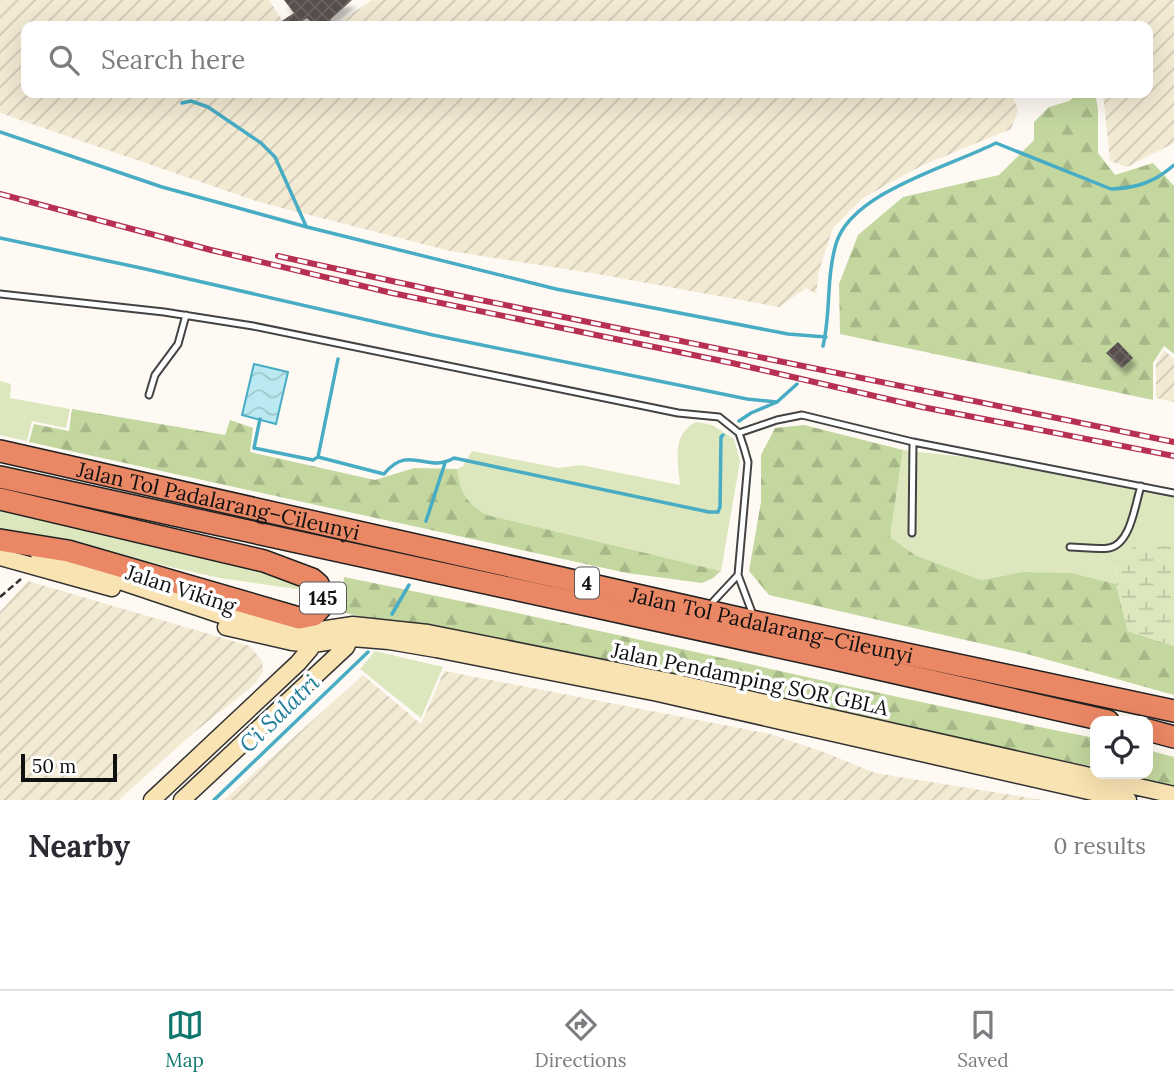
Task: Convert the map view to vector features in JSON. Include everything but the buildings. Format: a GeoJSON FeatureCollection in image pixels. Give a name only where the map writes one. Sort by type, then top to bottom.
{"type":"FeatureCollection","features":[{"type":"Feature","properties":{"kind":"highway","name":"Jalan Tol Padalarang–Cileunyi"},"geometry":{"type":"LineString","coordinates":[[0,451],[756,622],[1174,711]]}},
{"type":"Feature","properties":{"kind":"highway","name":"Jalan Tol Padalarang–Cileunyi"},"geometry":{"type":"LineString","coordinates":[[0,477],[1090,717]]}},
{"type":"Feature","properties":{"kind":"highway","name":"145"},"geometry":{"type":"LineString","coordinates":[[0,499],[264,561],[315,581],[322,590],[323,603],[314,615],[299,618],[169,578],[68,551],[0,542]]}},
{"type":"Feature","properties":{"kind":"highway"},"geometry":{"type":"LineString","coordinates":[[1153,731],[1174,737]]}},
{"type":"Feature","properties":{"kind":"street","name":"Jalan Viking"},"geometry":{"type":"LineString","coordinates":[[0,542],[234,619],[314,638]]}},
{"type":"Feature","properties":{"kind":"street","name":"Jalan Viking"},"geometry":{"type":"LineString","coordinates":[[0,557],[156,603],[211,623],[276,640],[314,638],[352,631]]}},
{"type":"Feature","properties":{"kind":"street"},"geometry":{"type":"LineString","coordinates":[[181,800],[346,647],[352,631]]}},
{"type":"Feature","properties":{"kind":"street","name":"Jalan Pendamping SOR GBLA"},"geometry":{"type":"LineString","coordinates":[[352,631],[428,633],[677,683],[1173,797]]}},
{"type":"Feature","properties":{"kind":"street","name":"Jalan Pendamping SOR GBLA"},"geometry":{"type":"LineString","coordinates":[[352,631],[658,693],[1128,800]]}},
{"type":"Feature","properties":{"kind":"street"},"geometry":{"type":"LineString","coordinates":[[152,800],[286,673],[314,638]]}},
{"type":"Feature","properties":{"kind":"street"},"geometry":{"type":"LineString","coordinates":[[276,640],[284,647],[288,656],[286,673]]}},
{"type":"Feature","properties":{"kind":"lane"},"geometry":{"type":"LineString","coordinates":[[0,294],[186,315],[253,326],[678,413],[719,417],[738,433],[748,462],[738,575],[756,622]]}},
{"type":"Feature","properties":{"kind":"lane"},"geometry":{"type":"LineString","coordinates":[[149,395],[155,375],[178,344],[186,315]]}},
{"type":"Feature","properties":{"kind":"lane"},"geometry":{"type":"LineString","coordinates":[[738,433],[802,415],[913,442],[1174,493]]}},
{"type":"Feature","properties":{"kind":"lane"},"geometry":{"type":"LineString","coordinates":[[912,533],[913,442]]}},
{"type":"Feature","properties":{"kind":"lane"},"geometry":{"type":"LineString","coordinates":[[1070,547],[1110,548],[1119,544],[1126,535],[1141,486]]}},
{"type":"Feature","properties":{"kind":"lane"},"geometry":{"type":"LineString","coordinates":[[706,610],[738,575]]}},
{"type":"Feature","properties":{"kind":"path"},"geometry":{"type":"LineString","coordinates":[[0,597],[36,566]]}},
{"type":"Feature","properties":{"kind":"shaded area"},"geometry":{"type":"Polygon","coordinates":[[[0,0],[269,0],[283,21],[21,21],[21,98],[1013,98],[1018,110],[1011,129],[921,166],[863,198],[833,228],[819,271],[816,294],[806,288],[779,307],[450,251],[259,202],[0,113],[0,0]]]}},
{"type":"Feature","properties":{"kind":"shaded area"},"geometry":{"type":"Polygon","coordinates":[[[372,0],[1174,0],[1174,143],[1127,167],[1110,161],[1104,98],[1153,98],[1153,21],[340,21],[372,0]]]}},
{"type":"Feature","properties":{"kind":"shaded area"},"geometry":{"type":"Polygon","coordinates":[[[1164,350],[1174,359],[1174,402],[1156,398],[1156,363],[1164,350]]]}},
{"type":"Feature","properties":{"kind":"shaded area"},"geometry":{"type":"Polygon","coordinates":[[[28,581],[250,646],[262,661],[263,672],[254,685],[192,734],[119,800],[0,800],[0,612],[28,581]]]}},
{"type":"Feature","properties":{"kind":"shaded area"},"geometry":{"type":"Polygon","coordinates":[[[444,671],[770,734],[875,773],[1043,800],[224,800],[363,675],[421,724],[444,671]]]}},
{"type":"Feature","properties":{"kind":"green space"},"geometry":{"type":"Polygon","coordinates":[[[1073,98],[1096,98],[1098,153],[1115,175],[1153,163],[1174,186],[1174,354],[1164,346],[1153,363],[1153,400],[840,334],[839,284],[858,235],[903,197],[999,175],[1034,140],[1034,122],[1049,107],[1073,98]]]}},
{"type":"Feature","properties":{"kind":"green space"},"geometry":{"type":"Polygon","coordinates":[[[0,381],[11,384],[10,398],[70,409],[66,428],[32,421],[27,441],[0,435],[0,381]]]}},
{"type":"Feature","properties":{"kind":"green space"},"geometry":{"type":"Polygon","coordinates":[[[72,409],[225,435],[230,420],[253,428],[250,452],[375,480],[414,468],[457,469],[460,485],[466,496],[487,515],[721,571],[702,583],[627,573],[29,442],[34,424],[69,431],[72,409]]]}},
{"type":"Feature","properties":{"kind":"green space"},"geometry":{"type":"Polygon","coordinates":[[[696,422],[712,425],[734,439],[740,461],[721,571],[487,515],[466,496],[457,469],[463,466],[472,451],[559,468],[581,465],[680,485],[679,441],[688,427],[696,422]]]}},
{"type":"Feature","properties":{"kind":"green space"},"geometry":{"type":"Polygon","coordinates":[[[804,425],[903,450],[890,537],[915,555],[981,580],[1023,572],[1072,573],[1116,584],[1128,631],[1174,646],[1174,695],[1027,654],[769,595],[749,571],[761,502],[761,455],[775,428],[804,425]]]}},
{"type":"Feature","properties":{"kind":"green space"},"geometry":{"type":"Polygon","coordinates":[[[903,450],[973,458],[1174,498],[1174,546],[1135,546],[1117,560],[1116,584],[1072,573],[1023,572],[981,580],[915,555],[890,537],[903,450]]]}},
{"type":"Feature","properties":{"kind":"green space"},"geometry":{"type":"Polygon","coordinates":[[[0,506],[278,572],[302,584],[303,590],[220,578],[0,529],[0,506]]]}},
{"type":"Feature","properties":{"kind":"green space"},"geometry":{"type":"Polygon","coordinates":[[[1135,546],[1174,546],[1174,646],[1128,631],[1116,584],[1117,560],[1135,546]]]}},
{"type":"Feature","properties":{"kind":"green space"},"geometry":{"type":"Polygon","coordinates":[[[344,577],[1090,737],[1090,766],[340,612],[344,577]]]}},
{"type":"Feature","properties":{"kind":"green space"},"geometry":{"type":"Polygon","coordinates":[[[375,651],[443,667],[421,718],[360,669],[375,651]]]}},
{"type":"Feature","properties":{"kind":"green space"},"geometry":{"type":"Polygon","coordinates":[[[1153,751],[1174,757],[1174,788],[1141,779],[1153,779],[1153,751]]]}},
{"type":"Feature","properties":{"kind":"water"},"geometry":{"type":"Polygon","coordinates":[[[254,364],[288,372],[276,424],[242,415],[254,364]]]}},
{"type":"Feature","properties":{"kind":"waterway"},"geometry":{"type":"LineString","coordinates":[[182,103],[191,101],[208,107],[261,143],[275,157],[306,226]]}},
{"type":"Feature","properties":{"kind":"waterway"},"geometry":{"type":"LineString","coordinates":[[0,132],[162,187],[307,227],[556,289],[788,334],[826,337]]}},
{"type":"Feature","properties":{"kind":"waterway"},"geometry":{"type":"LineString","coordinates":[[823,346],[836,244],[845,226],[881,195],[996,143],[1111,189],[1145,183],[1174,165]]}},
{"type":"Feature","properties":{"kind":"waterway"},"geometry":{"type":"LineString","coordinates":[[0,238],[433,335],[747,399],[777,402]]}},
{"type":"Feature","properties":{"kind":"waterway"},"geometry":{"type":"LineString","coordinates":[[338,359],[318,457],[384,474],[402,461],[435,463],[454,458],[718,512],[723,435]]}},
{"type":"Feature","properties":{"kind":"waterway"},"geometry":{"type":"LineString","coordinates":[[739,421],[777,402],[797,384]]}},
{"type":"Feature","properties":{"kind":"waterway"},"geometry":{"type":"LineString","coordinates":[[260,419],[254,448],[313,460],[318,457]]}},
{"type":"Feature","properties":{"kind":"waterway","name":"Ci Salatri"},"geometry":{"type":"LineString","coordinates":[[426,521],[445,463]]}},
{"type":"Feature","properties":{"kind":"waterway","name":"Ci Salatri"},"geometry":{"type":"LineString","coordinates":[[392,614],[409,585]]}},
{"type":"Feature","properties":{"kind":"waterway","name":"Ci Salatri"},"geometry":{"type":"LineString","coordinates":[[214,800],[368,652]]}},
{"type":"Feature","properties":{"kind":"railway"},"geometry":{"type":"LineString","coordinates":[[0,194],[211,250],[392,293],[732,363],[922,407],[1174,456]]}},
{"type":"Feature","properties":{"kind":"railway"},"geometry":{"type":"LineString","coordinates":[[278,256],[1174,442]]}}]}
